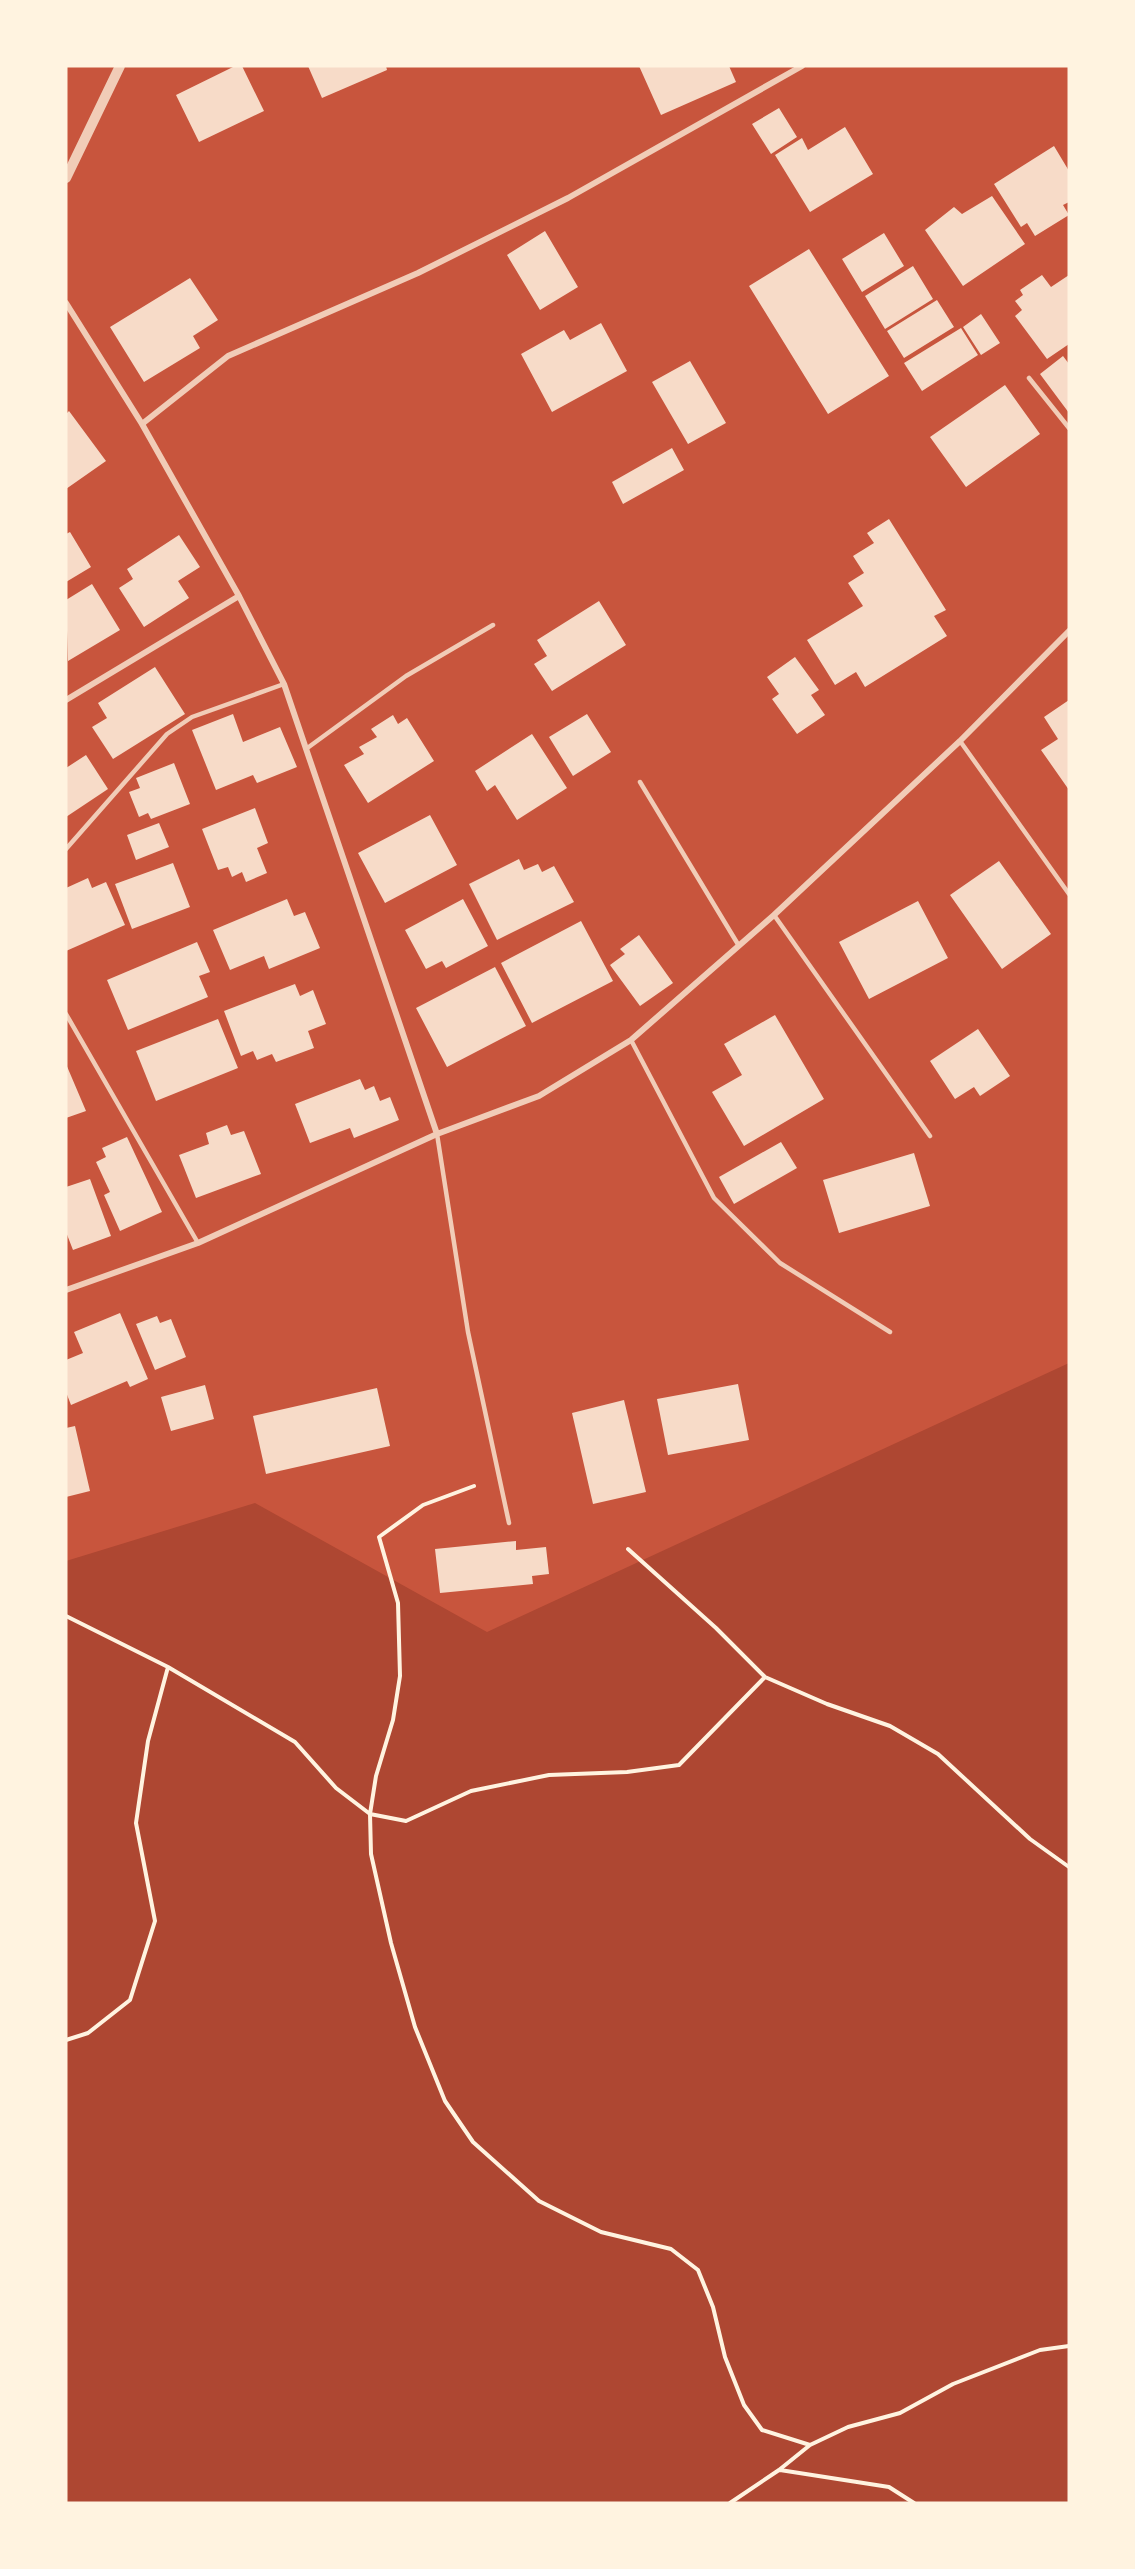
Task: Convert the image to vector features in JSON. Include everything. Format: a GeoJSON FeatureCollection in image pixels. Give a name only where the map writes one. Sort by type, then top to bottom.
{"type":"FeatureCollection","features":[{"type":"Feature","properties":{"kind":"street"},"geometry":{"type":"LineString","coordinates":[[66,178],[120,66]]}},
{"type":"Feature","properties":{"kind":"street"},"geometry":{"type":"LineString","coordinates":[[142,424],[228,356],[418,273],[525,219],[802,66]]}},
{"type":"Feature","properties":{"kind":"street"},"geometry":{"type":"LineString","coordinates":[[66,303],[142,424],[239,596],[284,684],[437,1134]]}},
{"type":"Feature","properties":{"kind":"street"},"geometry":{"type":"LineString","coordinates":[[66,700],[239,596]]}},
{"type":"Feature","properties":{"kind":"street"},"geometry":{"type":"LineString","coordinates":[[66,1290],[198,1242],[437,1134],[539,1096],[632,1040],[774,915],[960,741],[1069,631]]}},
{"type":"Feature","properties":{"kind":"lane"},"geometry":{"type":"LineString","coordinates":[[1029,378],[1069,428]]}},
{"type":"Feature","properties":{"kind":"lane"},"geometry":{"type":"LineString","coordinates":[[306,749],[405,676],[493,625]]}},
{"type":"Feature","properties":{"kind":"lane"},"geometry":{"type":"LineString","coordinates":[[66,849],[106,800],[168,734],[192,717],[284,684]]}},
{"type":"Feature","properties":{"kind":"lane"},"geometry":{"type":"LineString","coordinates":[[960,741],[1069,894]]}},
{"type":"Feature","properties":{"kind":"lane"},"geometry":{"type":"LineString","coordinates":[[640,782],[739,946]]}},
{"type":"Feature","properties":{"kind":"lane"},"geometry":{"type":"LineString","coordinates":[[774,915],[930,1136]]}},
{"type":"Feature","properties":{"kind":"lane"},"geometry":{"type":"LineString","coordinates":[[66,1014],[198,1242]]}},
{"type":"Feature","properties":{"kind":"lane"},"geometry":{"type":"LineString","coordinates":[[632,1040],[714,1198],[780,1263],[890,1332]]}},
{"type":"Feature","properties":{"kind":"lane"},"geometry":{"type":"LineString","coordinates":[[437,1134],[468,1332],[509,1523]]}},
{"type":"Feature","properties":{"kind":"path"},"geometry":{"type":"LineString","coordinates":[[499,1478],[423,1505],[378,1537],[398,1603],[400,1676],[393,1720],[376,1776],[370,1814],[371,1854],[415,2027],[445,2100],[473,2142],[539,2201],[602,2232],[671,2249],[698,2270],[713,2307],[724,2357],[744,2405],[762,2430],[810,2445]]}},
{"type":"Feature","properties":{"kind":"path"},"geometry":{"type":"LineString","coordinates":[[628,1549],[716,1628],[765,1677],[827,1704],[890,1726],[938,1754],[1030,1839],[1069,1867]]}},
{"type":"Feature","properties":{"kind":"path"},"geometry":{"type":"LineString","coordinates":[[66,1616],[168,1667],[295,1743],[336,1788],[370,1814],[406,1821],[471,1791],[549,1775],[627,1772],[679,1765],[765,1677]]}},
{"type":"Feature","properties":{"kind":"path"},"geometry":{"type":"LineString","coordinates":[[66,2040],[88,2033],[130,2000],[155,1921],[136,1823],[147,1742],[168,1667]]}},
{"type":"Feature","properties":{"kind":"path"},"geometry":{"type":"LineString","coordinates":[[730,2503],[779,2470],[810,2445],[848,2427],[900,2413],[953,2384],[1031,2354],[1069,2346]]}},
{"type":"Feature","properties":{"kind":"path"},"geometry":{"type":"LineString","coordinates":[[779,2470],[889,2487],[914,2503]]}},
{"type":"Feature","properties":{"kind":"shaded area"},"geometry":{"type":"Polygon","coordinates":[[[1069,1363],[1069,2503],[66,2503],[66,1561],[255,1503],[487,1632],[1069,1363]]]}},
{"type":"Feature","properties":{"kind":"building"},"geometry":{"type":"Polygon","coordinates":[[[235,66],[242,66],[264,111],[199,142],[176,95],[235,66]]]}},
{"type":"Feature","properties":{"kind":"building"},"geometry":{"type":"Polygon","coordinates":[[[308,66],[386,66],[387,70],[322,98],[308,66]]]}},
{"type":"Feature","properties":{"kind":"building"},"geometry":{"type":"Polygon","coordinates":[[[639,66],[729,66],[736,82],[661,115],[639,66]]]}},
{"type":"Feature","properties":{"kind":"building"},"geometry":{"type":"Polygon","coordinates":[[[779,108],[797,137],[771,154],[752,124],[779,108]]]}},
{"type":"Feature","properties":{"kind":"building"},"geometry":{"type":"Polygon","coordinates":[[[845,127],[873,174],[810,212],[775,155],[802,138],[808,150],[845,127]]]}},
{"type":"Feature","properties":{"kind":"building"},"geometry":{"type":"Polygon","coordinates":[[[1054,146],[1069,171],[1069,202],[1063,205],[1069,215],[1035,236],[1027,223],[1021,227],[994,184],[1054,146]]]}},
{"type":"Feature","properties":{"kind":"building"},"geometry":{"type":"Polygon","coordinates":[[[992,196],[1025,244],[963,286],[925,230],[954,207],[962,214],[992,196]]]}},
{"type":"Feature","properties":{"kind":"building"},"geometry":{"type":"Polygon","coordinates":[[[545,231],[578,287],[540,310],[507,255],[545,231]]]}},
{"type":"Feature","properties":{"kind":"building"},"geometry":{"type":"Polygon","coordinates":[[[884,233],[904,266],[862,292],[842,259],[884,233]]]}},
{"type":"Feature","properties":{"kind":"building"},"geometry":{"type":"Polygon","coordinates":[[[809,249],[889,376],[828,414],[749,286],[809,249]]]}},
{"type":"Feature","properties":{"kind":"building"},"geometry":{"type":"Polygon","coordinates":[[[913,266],[933,299],[885,329],[865,296],[913,266]]]}},
{"type":"Feature","properties":{"kind":"building"},"geometry":{"type":"Polygon","coordinates":[[[1042,275],[1051,287],[1069,275],[1069,344],[1047,359],[1015,316],[1022,310],[1015,301],[1023,295],[1020,290],[1042,275]]]}},
{"type":"Feature","properties":{"kind":"building"},"geometry":{"type":"Polygon","coordinates":[[[190,278],[218,320],[193,336],[200,348],[144,382],[110,327],[190,278]]]}},
{"type":"Feature","properties":{"kind":"building"},"geometry":{"type":"Polygon","coordinates":[[[937,300],[954,327],[904,358],[887,331],[937,300]]]}},
{"type":"Feature","properties":{"kind":"building"},"geometry":{"type":"Polygon","coordinates":[[[981,314],[1000,343],[981,355],[963,327],[981,314]]]}},
{"type":"Feature","properties":{"kind":"building"},"geometry":{"type":"Polygon","coordinates":[[[601,323],[627,371],[552,412],[521,354],[564,330],[570,340],[601,323]]]}},
{"type":"Feature","properties":{"kind":"building"},"geometry":{"type":"Polygon","coordinates":[[[961,328],[978,355],[922,391],[904,363],[961,328]]]}},
{"type":"Feature","properties":{"kind":"building"},"geometry":{"type":"Polygon","coordinates":[[[1063,356],[1069,364],[1069,413],[1040,374],[1063,356]]]}},
{"type":"Feature","properties":{"kind":"building"},"geometry":{"type":"Polygon","coordinates":[[[690,361],[726,423],[688,444],[652,382],[690,361]]]}},
{"type":"Feature","properties":{"kind":"building"},"geometry":{"type":"Polygon","coordinates":[[[1005,385],[1040,434],[966,487],[930,437],[1005,385]]]}},
{"type":"Feature","properties":{"kind":"building"},"geometry":{"type":"Polygon","coordinates":[[[69,411],[106,461],[66,489],[66,414],[69,411]]]}},
{"type":"Feature","properties":{"kind":"building"},"geometry":{"type":"Polygon","coordinates":[[[672,448],[684,470],[623,504],[612,482],[672,448]]]}},
{"type":"Feature","properties":{"kind":"building"},"geometry":{"type":"Polygon","coordinates":[[[889,519],[946,610],[934,616],[947,636],[865,687],[856,672],[835,685],[807,640],[863,606],[848,583],[864,573],[853,556],[874,543],[867,533],[889,519]]]}},
{"type":"Feature","properties":{"kind":"building"},"geometry":{"type":"Polygon","coordinates":[[[70,532],[91,567],[66,582],[66,534],[70,532]]]}},
{"type":"Feature","properties":{"kind":"building"},"geometry":{"type":"Polygon","coordinates":[[[179,535],[200,567],[178,581],[189,598],[144,627],[119,588],[133,579],[127,569],[179,535]]]}},
{"type":"Feature","properties":{"kind":"building"},"geometry":{"type":"Polygon","coordinates":[[[92,584],[120,630],[68,661],[66,600],[92,584]]]}},
{"type":"Feature","properties":{"kind":"building"},"geometry":{"type":"Polygon","coordinates":[[[599,601],[626,645],[552,691],[534,664],[547,656],[537,640],[599,601]]]}},
{"type":"Feature","properties":{"kind":"building"},"geometry":{"type":"Polygon","coordinates":[[[795,657],[819,690],[811,695],[825,715],[797,734],[772,699],[779,694],[767,677],[795,657]]]}},
{"type":"Feature","properties":{"kind":"building"},"geometry":{"type":"Polygon","coordinates":[[[155,667],[185,714],[113,759],[92,727],[107,718],[98,703],[155,667]]]}},
{"type":"Feature","properties":{"kind":"building"},"geometry":{"type":"Polygon","coordinates":[[[1069,700],[1069,790],[1041,750],[1058,739],[1044,717],[1069,700]]]}},
{"type":"Feature","properties":{"kind":"building"},"geometry":{"type":"Polygon","coordinates":[[[233,714],[243,742],[280,727],[297,767],[257,783],[253,775],[216,790],[192,730],[233,714]]]}},
{"type":"Feature","properties":{"kind":"building"},"geometry":{"type":"Polygon","coordinates":[[[587,714],[611,752],[573,776],[549,737],[587,714]]]}},
{"type":"Feature","properties":{"kind":"building"},"geometry":{"type":"Polygon","coordinates":[[[393,715],[398,724],[407,718],[434,761],[368,803],[344,765],[364,754],[359,747],[377,737],[371,729],[393,715]]]}},
{"type":"Feature","properties":{"kind":"building"},"geometry":{"type":"Polygon","coordinates":[[[532,734],[567,788],[517,820],[495,785],[487,791],[475,771],[532,734]]]}},
{"type":"Feature","properties":{"kind":"building"},"geometry":{"type":"Polygon","coordinates":[[[86,755],[108,789],[66,817],[66,768],[86,755]]]}},
{"type":"Feature","properties":{"kind":"building"},"geometry":{"type":"Polygon","coordinates":[[[174,763],[190,804],[151,819],[148,813],[139,817],[129,792],[140,788],[136,778],[174,763]]]}},
{"type":"Feature","properties":{"kind":"building"},"geometry":{"type":"Polygon","coordinates":[[[255,808],[268,843],[257,848],[267,873],[246,882],[242,872],[232,877],[228,867],[218,870],[202,829],[255,808]]]}},
{"type":"Feature","properties":{"kind":"building"},"geometry":{"type":"Polygon","coordinates":[[[430,815],[457,865],[385,903],[358,853],[430,815]]]}},
{"type":"Feature","properties":{"kind":"building"},"geometry":{"type":"Polygon","coordinates":[[[159,823],[169,847],[136,860],[127,835],[159,823]]]}},
{"type":"Feature","properties":{"kind":"building"},"geometry":{"type":"Polygon","coordinates":[[[519,859],[524,870],[538,864],[542,872],[554,866],[574,902],[497,940],[469,884],[519,859]]]}},
{"type":"Feature","properties":{"kind":"building"},"geometry":{"type":"Polygon","coordinates":[[[999,861],[1051,934],[1002,969],[950,895],[999,861]]]}},
{"type":"Feature","properties":{"kind":"building"},"geometry":{"type":"Polygon","coordinates":[[[173,863],[190,907],[132,929],[115,884],[173,863]]]}},
{"type":"Feature","properties":{"kind":"building"},"geometry":{"type":"Polygon","coordinates":[[[88,878],[92,888],[106,882],[125,925],[66,951],[66,888],[88,878]]]}},
{"type":"Feature","properties":{"kind":"building"},"geometry":{"type":"Polygon","coordinates":[[[287,899],[294,916],[305,912],[320,948],[269,969],[264,956],[230,970],[213,930],[287,899]]]}},
{"type":"Feature","properties":{"kind":"building"},"geometry":{"type":"Polygon","coordinates":[[[463,899],[488,946],[446,968],[442,961],[426,969],[405,930],[463,899]]]}},
{"type":"Feature","properties":{"kind":"building"},"geometry":{"type":"Polygon","coordinates":[[[918,901],[948,958],[869,999],[839,942],[918,901]]]}},
{"type":"Feature","properties":{"kind":"building"},"geometry":{"type":"Polygon","coordinates":[[[581,921],[613,981],[532,1023],[501,963],[581,921]]]}},
{"type":"Feature","properties":{"kind":"building"},"geometry":{"type":"Polygon","coordinates":[[[639,935],[673,983],[640,1006],[610,965],[625,954],[620,949],[639,935]]]}},
{"type":"Feature","properties":{"kind":"building"},"geometry":{"type":"Polygon","coordinates":[[[197,942],[210,972],[199,976],[208,997],[128,1030],[107,980],[197,942]]]}},
{"type":"Feature","properties":{"kind":"building"},"geometry":{"type":"Polygon","coordinates":[[[495,967],[526,1026],[447,1067],[416,1008],[495,967]]]}},
{"type":"Feature","properties":{"kind":"building"},"geometry":{"type":"Polygon","coordinates":[[[295,984],[300,996],[313,990],[326,1024],[308,1031],[314,1048],[276,1062],[272,1054],[257,1060],[253,1051],[241,1056],[224,1011],[295,984]]]}},
{"type":"Feature","properties":{"kind":"building"},"geometry":{"type":"Polygon","coordinates":[[[775,1015],[824,1099],[744,1146],[712,1092],[742,1075],[724,1044],[775,1015]]]}},
{"type":"Feature","properties":{"kind":"building"},"geometry":{"type":"Polygon","coordinates":[[[218,1019],[238,1068],[156,1101],[136,1051],[218,1019]]]}},
{"type":"Feature","properties":{"kind":"building"},"geometry":{"type":"Polygon","coordinates":[[[978,1029],[1010,1076],[980,1096],[974,1087],[955,1099],[930,1061],[978,1029]]]}},
{"type":"Feature","properties":{"kind":"building"},"geometry":{"type":"Polygon","coordinates":[[[66,1064],[86,1111],[66,1118],[66,1064]]]}},
{"type":"Feature","properties":{"kind":"building"},"geometry":{"type":"Polygon","coordinates":[[[360,1079],[365,1090],[374,1086],[380,1101],[390,1097],[399,1120],[354,1138],[350,1128],[310,1143],[295,1104],[360,1079]]]}},
{"type":"Feature","properties":{"kind":"building"},"geometry":{"type":"Polygon","coordinates":[[[227,1125],[231,1135],[244,1131],[261,1174],[196,1198],[179,1155],[209,1144],[206,1133],[227,1125]]]}},
{"type":"Feature","properties":{"kind":"building"},"geometry":{"type":"Polygon","coordinates":[[[127,1137],[162,1212],[120,1231],[104,1195],[110,1192],[96,1162],[106,1157],[102,1148],[127,1137]]]}},
{"type":"Feature","properties":{"kind":"building"},"geometry":{"type":"Polygon","coordinates":[[[781,1142],[797,1168],[734,1204],[719,1177],[781,1142]]]}},
{"type":"Feature","properties":{"kind":"building"},"geometry":{"type":"Polygon","coordinates":[[[914,1153],[930,1206],[839,1233],[823,1180],[914,1153]]]}},
{"type":"Feature","properties":{"kind":"building"},"geometry":{"type":"Polygon","coordinates":[[[90,1179],[111,1236],[73,1250],[66,1232],[66,1187],[90,1179]]]}},
{"type":"Feature","properties":{"kind":"building"},"geometry":{"type":"Polygon","coordinates":[[[120,1313],[148,1379],[130,1387],[127,1381],[71,1405],[66,1392],[66,1360],[83,1353],[74,1332],[120,1313]]]}},
{"type":"Feature","properties":{"kind":"building"},"geometry":{"type":"Polygon","coordinates":[[[157,1316],[160,1323],[171,1319],[186,1357],[155,1370],[136,1324],[157,1316]]]}},
{"type":"Feature","properties":{"kind":"building"},"geometry":{"type":"Polygon","coordinates":[[[738,1384],[749,1440],[668,1455],[657,1399],[738,1384]]]}},
{"type":"Feature","properties":{"kind":"building"},"geometry":{"type":"Polygon","coordinates":[[[205,1385],[214,1419],[171,1431],[161,1397],[205,1385]]]}},
{"type":"Feature","properties":{"kind":"building"},"geometry":{"type":"Polygon","coordinates":[[[377,1388],[390,1446],[266,1474],[253,1416],[377,1388]]]}},
{"type":"Feature","properties":{"kind":"building"},"geometry":{"type":"Polygon","coordinates":[[[624,1400],[646,1492],[593,1504],[572,1413],[624,1400]]]}},
{"type":"Feature","properties":{"kind":"building"},"geometry":{"type":"Polygon","coordinates":[[[75,1426],[90,1491],[66,1497],[66,1428],[75,1426]]]}},
{"type":"Feature","properties":{"kind":"building"},"geometry":{"type":"Polygon","coordinates":[[[516,1541],[516,1550],[546,1547],[549,1574],[532,1576],[533,1584],[440,1593],[435,1549],[516,1541]]]}}]}
